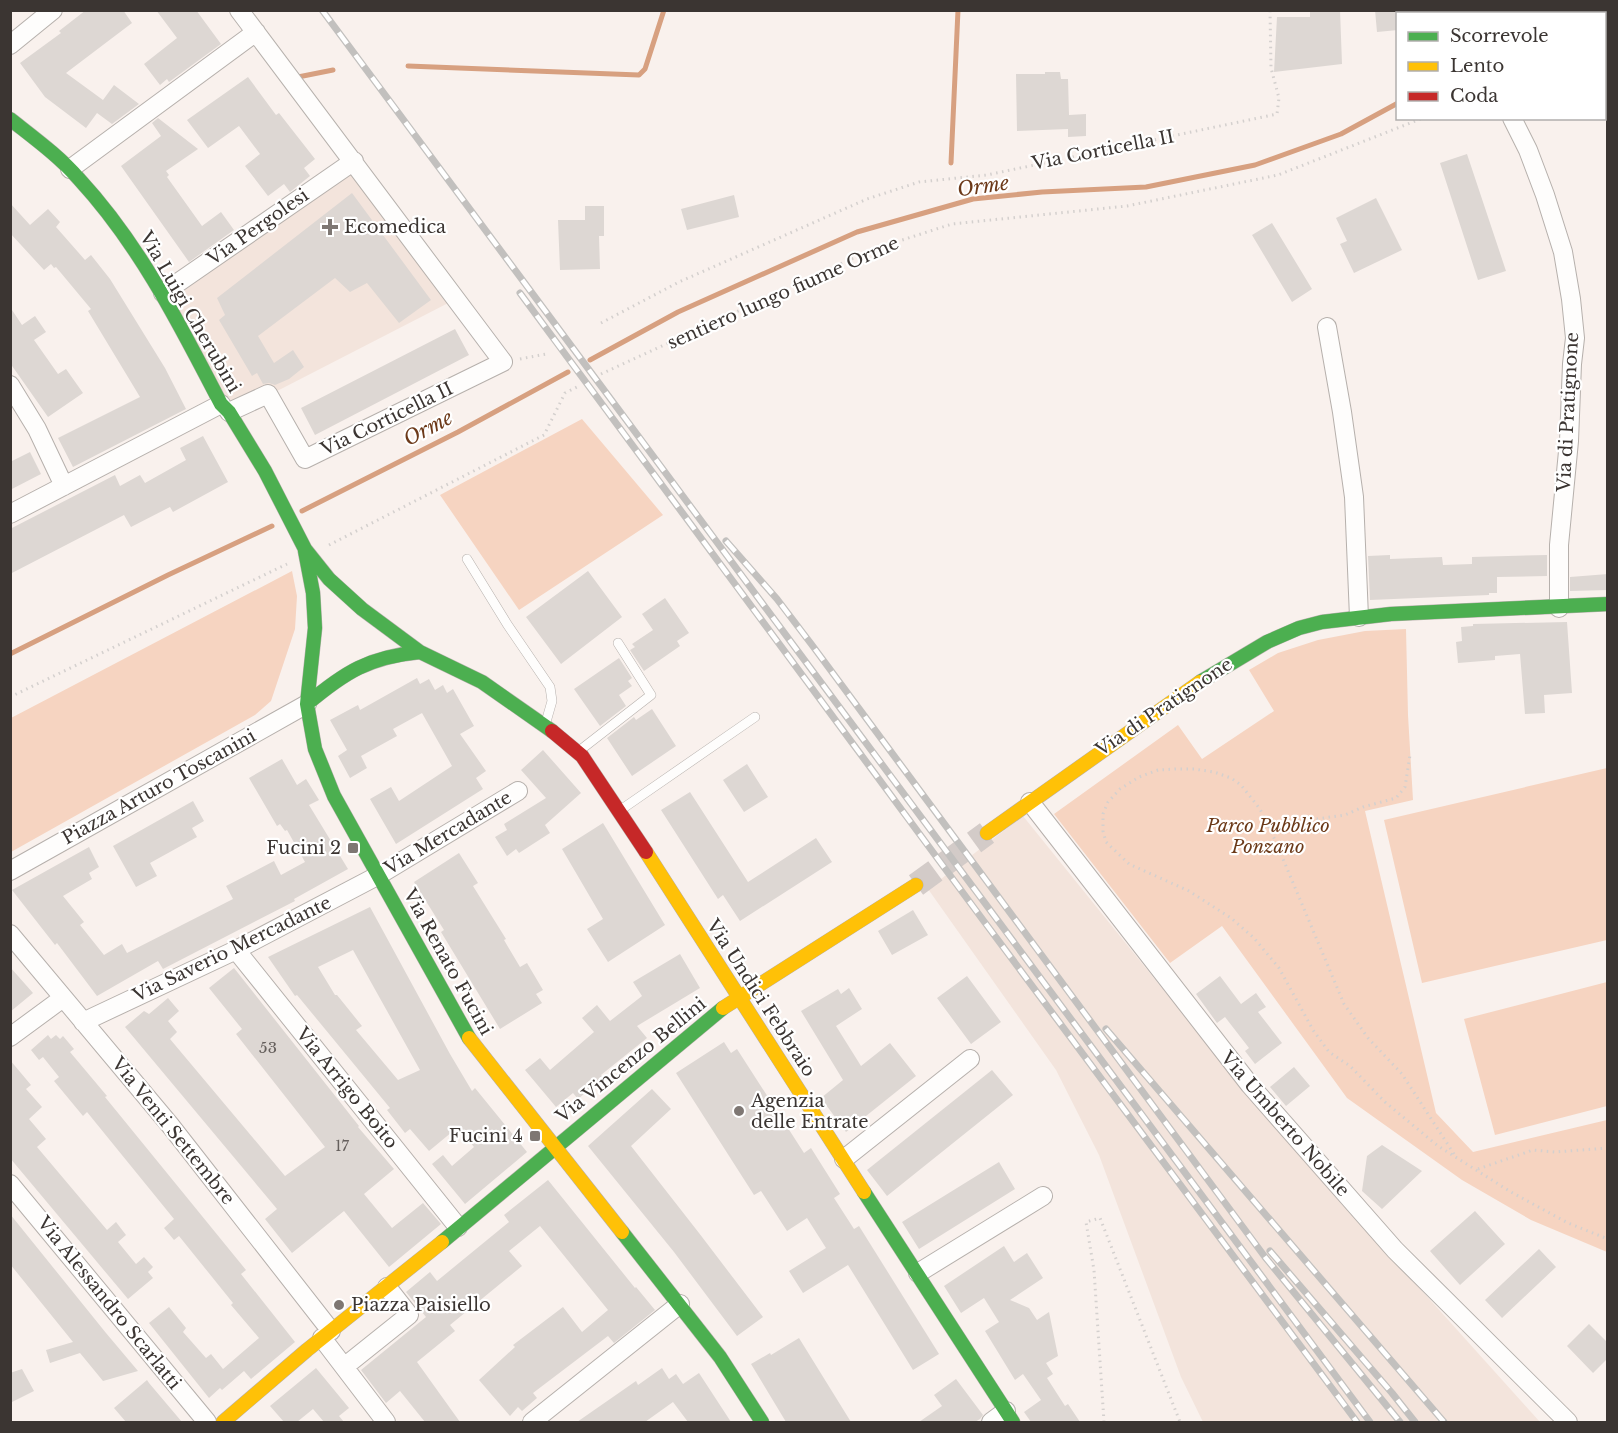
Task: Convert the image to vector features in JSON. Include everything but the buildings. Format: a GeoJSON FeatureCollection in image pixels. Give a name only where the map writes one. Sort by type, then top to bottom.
{"type":"FeatureCollection","features":[{"type":"Feature","properties":{"kind":"main road","name":"Via Luigi Cherubini"},"geometry":{"type":"LineString","coordinates":[[10,119],[70,169],[118,224],[163,292],[225,408],[265,471],[305,549]]}},
{"type":"Feature","properties":{"kind":"main road","name":"Via Undici Febbraio"},"geometry":{"type":"LineString","coordinates":[[305,549],[329,579],[362,609],[420,652],[482,682],[545,725],[577,752],[620,811],[1010,1417]]}},
{"type":"Feature","properties":{"kind":"main road","name":"Via Renato Fucini"},"geometry":{"type":"LineString","coordinates":[[305,549],[313,593],[315,628],[307,704],[315,749],[334,796],[473,1046],[555,1146],[720,1356],[762,1422]]}},
{"type":"Feature","properties":{"kind":"main road","name":"Via di Pratignone"},"geometry":{"type":"LineString","coordinates":[[987,833],[1172,700],[1250,649],[1299,628],[1359,617],[1391,614],[1608,604]]}},
{"type":"Feature","properties":{"kind":"main road"},"geometry":{"type":"LineString","coordinates":[[307,704],[341,677],[372,662],[391,655],[420,652]]}},
{"type":"Feature","properties":{"kind":"main road","name":"Via Vincenzo Bellini"},"geometry":{"type":"LineString","coordinates":[[223,1422],[326,1334],[387,1287],[738,997],[916,885]]}},
{"type":"Feature","properties":{"kind":"street"},"geometry":{"type":"LineString","coordinates":[[10,45],[53,10]]}},
{"type":"Feature","properties":{"kind":"street"},"geometry":{"type":"LineString","coordinates":[[239,10],[503,362]]}},
{"type":"Feature","properties":{"kind":"street"},"geometry":{"type":"LineString","coordinates":[[70,169],[256,32]]}},
{"type":"Feature","properties":{"kind":"street","name":"Via di Pratignone"},"geometry":{"type":"LineString","coordinates":[[1513,120],[1528,150],[1563,252],[1575,338],[1569,441],[1559,545],[1559,608]]}},
{"type":"Feature","properties":{"kind":"street","name":"Via Pergolesi"},"geometry":{"type":"LineString","coordinates":[[163,292],[354,161]]}},
{"type":"Feature","properties":{"kind":"street"},"geometry":{"type":"LineString","coordinates":[[1327,327],[1354,497],[1359,617]]}},
{"type":"Feature","properties":{"kind":"street","name":"Via Corticella II"},"geometry":{"type":"LineString","coordinates":[[225,408],[268,394],[305,459],[503,362]]}},
{"type":"Feature","properties":{"kind":"street"},"geometry":{"type":"LineString","coordinates":[[10,385],[37,429],[64,486]]}},
{"type":"Feature","properties":{"kind":"street"},"geometry":{"type":"LineString","coordinates":[[10,514],[225,408]]}},
{"type":"Feature","properties":{"kind":"street","name":"Piazza Arturo Toscanini"},"geometry":{"type":"LineString","coordinates":[[10,871],[307,704]]}},
{"type":"Feature","properties":{"kind":"street","name":"Via Mercadante"},"geometry":{"type":"LineString","coordinates":[[379,875],[518,791]]}},
{"type":"Feature","properties":{"kind":"street","name":"Via Umberto Nobile"},"geometry":{"type":"LineString","coordinates":[[1029,802],[1257,1094],[1395,1250],[1568,1422]]}},
{"type":"Feature","properties":{"kind":"street","name":"Via Saverio Mercadante"},"geometry":{"type":"LineString","coordinates":[[83,1022],[236,950],[379,875]]}},
{"type":"Feature","properties":{"kind":"street","name":"Via Venti Settembre"},"geometry":{"type":"LineString","coordinates":[[10,933],[170,1125],[326,1334],[344,1367],[386,1422]]}},
{"type":"Feature","properties":{"kind":"street","name":"Via Arrigo Boito"},"geometry":{"type":"LineString","coordinates":[[236,950],[458,1227]]}},
{"type":"Feature","properties":{"kind":"street"},"geometry":{"type":"LineString","coordinates":[[10,1037],[63,998]]}},
{"type":"Feature","properties":{"kind":"street"},"geometry":{"type":"LineString","coordinates":[[844,1159],[970,1059]]}},
{"type":"Feature","properties":{"kind":"street","name":"Via Alessandro Scarlatti"},"geometry":{"type":"LineString","coordinates":[[10,1184],[207,1422]]}},
{"type":"Feature","properties":{"kind":"street"},"geometry":{"type":"LineString","coordinates":[[918,1273],[1043,1196]]}},
{"type":"Feature","properties":{"kind":"street"},"geometry":{"type":"LineString","coordinates":[[344,1367],[409,1315],[387,1287]]}},
{"type":"Feature","properties":{"kind":"street"},"geometry":{"type":"LineString","coordinates":[[532,1422],[680,1304]]}},
{"type":"Feature","properties":{"kind":"street"},"geometry":{"type":"LineString","coordinates":[[991,1422],[1010,1417]]}},
{"type":"Feature","properties":{"kind":"lane"},"geometry":{"type":"LineString","coordinates":[[467,559],[507,624],[542,672],[550,687],[552,701],[545,725]]}},
{"type":"Feature","properties":{"kind":"lane"},"geometry":{"type":"LineString","coordinates":[[577,752],[651,695],[618,643]]}},
{"type":"Feature","properties":{"kind":"lane"},"geometry":{"type":"LineString","coordinates":[[620,811],[754,717]]}},
{"type":"Feature","properties":{"kind":"path","name":"Via Corticella II"},"geometry":{"type":"LineString","coordinates":[[601,323],[700,273],[867,199],[919,182],[987,175],[1277,114],[1280,98],[1271,68],[1270,10]]}},
{"type":"Feature","properties":{"kind":"path","name":"sentiero lungo fiume Orme"},"geometry":{"type":"LineString","coordinates":[[601,374],[871,250],[952,224],[1127,206],[1278,175],[1418,120]]}},
{"type":"Feature","properties":{"kind":"path"},"geometry":{"type":"LineString","coordinates":[[503,362],[546,354]]}},
{"type":"Feature","properties":{"kind":"path"},"geometry":{"type":"LineString","coordinates":[[1270,830],[1302,821],[1346,815],[1363,807],[1396,798],[1406,787],[1410,755]]}},
{"type":"Feature","properties":{"kind":"path"},"geometry":{"type":"LineString","coordinates":[[1454,1154],[1402,1074],[1368,1038],[1344,1004],[1270,830],[1260,809],[1240,785],[1231,778],[1214,772],[1194,769],[1158,770],[1139,777],[1120,789],[1108,802],[1103,814],[1103,831],[1106,842],[1129,864],[1189,891],[1231,918],[1254,938],[1279,968],[1313,1030],[1329,1052],[1350,1066],[1385,1102],[1438,1146],[1478,1169],[1511,1192],[1568,1223],[1608,1239]]}},
{"type":"Feature","properties":{"kind":"path"},"geometry":{"type":"LineString","coordinates":[[1478,1169],[1533,1150],[1555,1152],[1608,1148]]}},
{"type":"Feature","properties":{"kind":"path"},"geometry":{"type":"LineString","coordinates":[[1104,1422],[1094,1270],[1086,1222],[1100,1218],[1180,1422]]}},
{"type":"Feature","properties":{"kind":"shaded area","name":"Ecomedica"},"geometry":{"type":"Polygon","coordinates":[[[354,161],[456,299],[281,389],[229,412],[163,293],[354,161]]]}},
{"type":"Feature","properties":{"kind":"shaded area"},"geometry":{"type":"Polygon","coordinates":[[[1023,816],[1271,1123],[1540,1422],[1203,1422],[1181,1377],[1099,1155],[1056,1070],[928,889],[1023,816]]]}},
{"type":"Feature","properties":{"kind":"green space"},"geometry":{"type":"Polygon","coordinates":[[[582,419],[663,515],[519,610],[440,495],[582,419]]]}},
{"type":"Feature","properties":{"kind":"green space"},"geometry":{"type":"Polygon","coordinates":[[[292,571],[297,596],[295,629],[271,701],[255,715],[11,852],[11,718],[292,571]]]}},
{"type":"Feature","properties":{"kind":"green space","name":"Parco Pubblico Ponzano"},"geometry":{"type":"Polygon","coordinates":[[[1406,629],[1413,800],[1365,811],[1436,1113],[1473,1152],[1607,1120],[1607,1252],[1531,1220],[1462,1180],[1347,1098],[1222,926],[1170,963],[1054,814],[1178,725],[1202,759],[1274,711],[1249,670],[1278,653],[1318,640],[1365,631],[1406,629]]]}},
{"type":"Feature","properties":{"kind":"green space"},"geometry":{"type":"Polygon","coordinates":[[[1607,768],[1607,940],[1422,983],[1384,820],[1607,768]]]}},
{"type":"Feature","properties":{"kind":"green space"},"geometry":{"type":"Polygon","coordinates":[[[1607,982],[1607,1106],[1495,1135],[1464,1019],[1607,982]]]}},
{"type":"Feature","properties":{"kind":"waterway"},"geometry":{"type":"LineString","coordinates":[[408,66],[639,75],[645,69],[664,10]]}},
{"type":"Feature","properties":{"kind":"waterway"},"geometry":{"type":"LineString","coordinates":[[951,163],[958,10]]}},
{"type":"Feature","properties":{"kind":"waterway"},"geometry":{"type":"LineString","coordinates":[[293,78],[333,70]]}},
{"type":"Feature","properties":{"kind":"waterway","name":"Orme"},"geometry":{"type":"LineString","coordinates":[[590,360],[678,312],[857,232],[973,199],[1042,192],[1146,187],[1255,165],[1341,134],[1396,104]]}},
{"type":"Feature","properties":{"kind":"waterway","name":"Orme"},"geometry":{"type":"LineString","coordinates":[[302,511],[458,432],[568,372]]}},
{"type":"Feature","properties":{"kind":"waterway","name":"Orme"},"geometry":{"type":"LineString","coordinates":[[10,654],[272,526]]}},
{"type":"Feature","properties":{"kind":"tunnel"},"geometry":{"type":"LineString","coordinates":[[916,885],[987,833]]}},
{"type":"Feature","properties":{"kind":"railway"},"geometry":{"type":"LineString","coordinates":[[322,10],[1370,1422]]}},
{"type":"Feature","properties":{"kind":"railway"},"geometry":{"type":"LineString","coordinates":[[520,293],[1357,1422]]}},
{"type":"Feature","properties":{"kind":"railway"},"geometry":{"type":"LineString","coordinates":[[726,541],[777,599],[812,645],[1265,1257],[1400,1422]]}},
{"type":"Feature","properties":{"kind":"railway"},"geometry":{"type":"LineString","coordinates":[[1106,1029],[1444,1422]]}},
{"type":"Feature","properties":{"kind":"railway"},"geometry":{"type":"LineString","coordinates":[[1270,1251],[1415,1422]]}},
{"type":"Feature","properties":{"kind":"traffic: fast"},"geometry":{"type":"LineString","coordinates":[[10,119],[71,171],[101,204],[140,258],[221,404],[229,412],[265,471],[305,549],[329,579],[362,609],[420,652],[482,682],[552,731]]}},
{"type":"Feature","properties":{"kind":"traffic: fast"},"geometry":{"type":"LineString","coordinates":[[305,551],[313,593],[315,628],[307,704],[315,749],[334,796],[469,1038]]}},
{"type":"Feature","properties":{"kind":"traffic: fast"},"geometry":{"type":"LineString","coordinates":[[1200,682],[1267,642],[1299,628],[1322,622],[1391,614],[1608,604]]}},
{"type":"Feature","properties":{"kind":"traffic: fast"},"geometry":{"type":"LineString","coordinates":[[307,704],[346,675],[372,662],[420,652]]}},
{"type":"Feature","properties":{"kind":"traffic: fast"},"geometry":{"type":"LineString","coordinates":[[442,1242],[723,1008]]}},
{"type":"Feature","properties":{"kind":"traffic: fast"},"geometry":{"type":"LineString","coordinates":[[864,1192],[1013,1422]]}},
{"type":"Feature","properties":{"kind":"traffic: fast"},"geometry":{"type":"LineString","coordinates":[[622,1232],[720,1357],[762,1422]]}},
{"type":"Feature","properties":{"kind":"traffic: slow"},"geometry":{"type":"LineString","coordinates":[[987,833],[1200,682]]}},
{"type":"Feature","properties":{"kind":"traffic: slow"},"geometry":{"type":"LineString","coordinates":[[646,852],[864,1192]]}},
{"type":"Feature","properties":{"kind":"traffic: slow"},"geometry":{"type":"LineString","coordinates":[[723,1008],[916,885]]}},
{"type":"Feature","properties":{"kind":"traffic: slow"},"geometry":{"type":"LineString","coordinates":[[469,1038],[622,1232]]}},
{"type":"Feature","properties":{"kind":"traffic: slow"},"geometry":{"type":"LineString","coordinates":[[223,1422],[307,1350],[442,1242]]}},
{"type":"Feature","properties":{"kind":"traffic: jam"},"geometry":{"type":"LineString","coordinates":[[552,731],[582,756],[646,852]]}},
{"type":"Feature","properties":{"kind":"place","name":"Ecomedica"},"geometry":{"type":"Point","coordinates":[330,227]}},
{"type":"Feature","properties":{"kind":"place","name":"Fucini 2"},"geometry":{"type":"Point","coordinates":[353,848]}},
{"type":"Feature","properties":{"kind":"place","name":"Agenzia delle Entrate"},"geometry":{"type":"Point","coordinates":[739,1111]}},
{"type":"Feature","properties":{"kind":"place","name":"Fucini 4"},"geometry":{"type":"Point","coordinates":[535,1136]}},
{"type":"Feature","properties":{"kind":"place","name":"Piazza Paisiello"},"geometry":{"type":"Point","coordinates":[339,1305]}}]}
